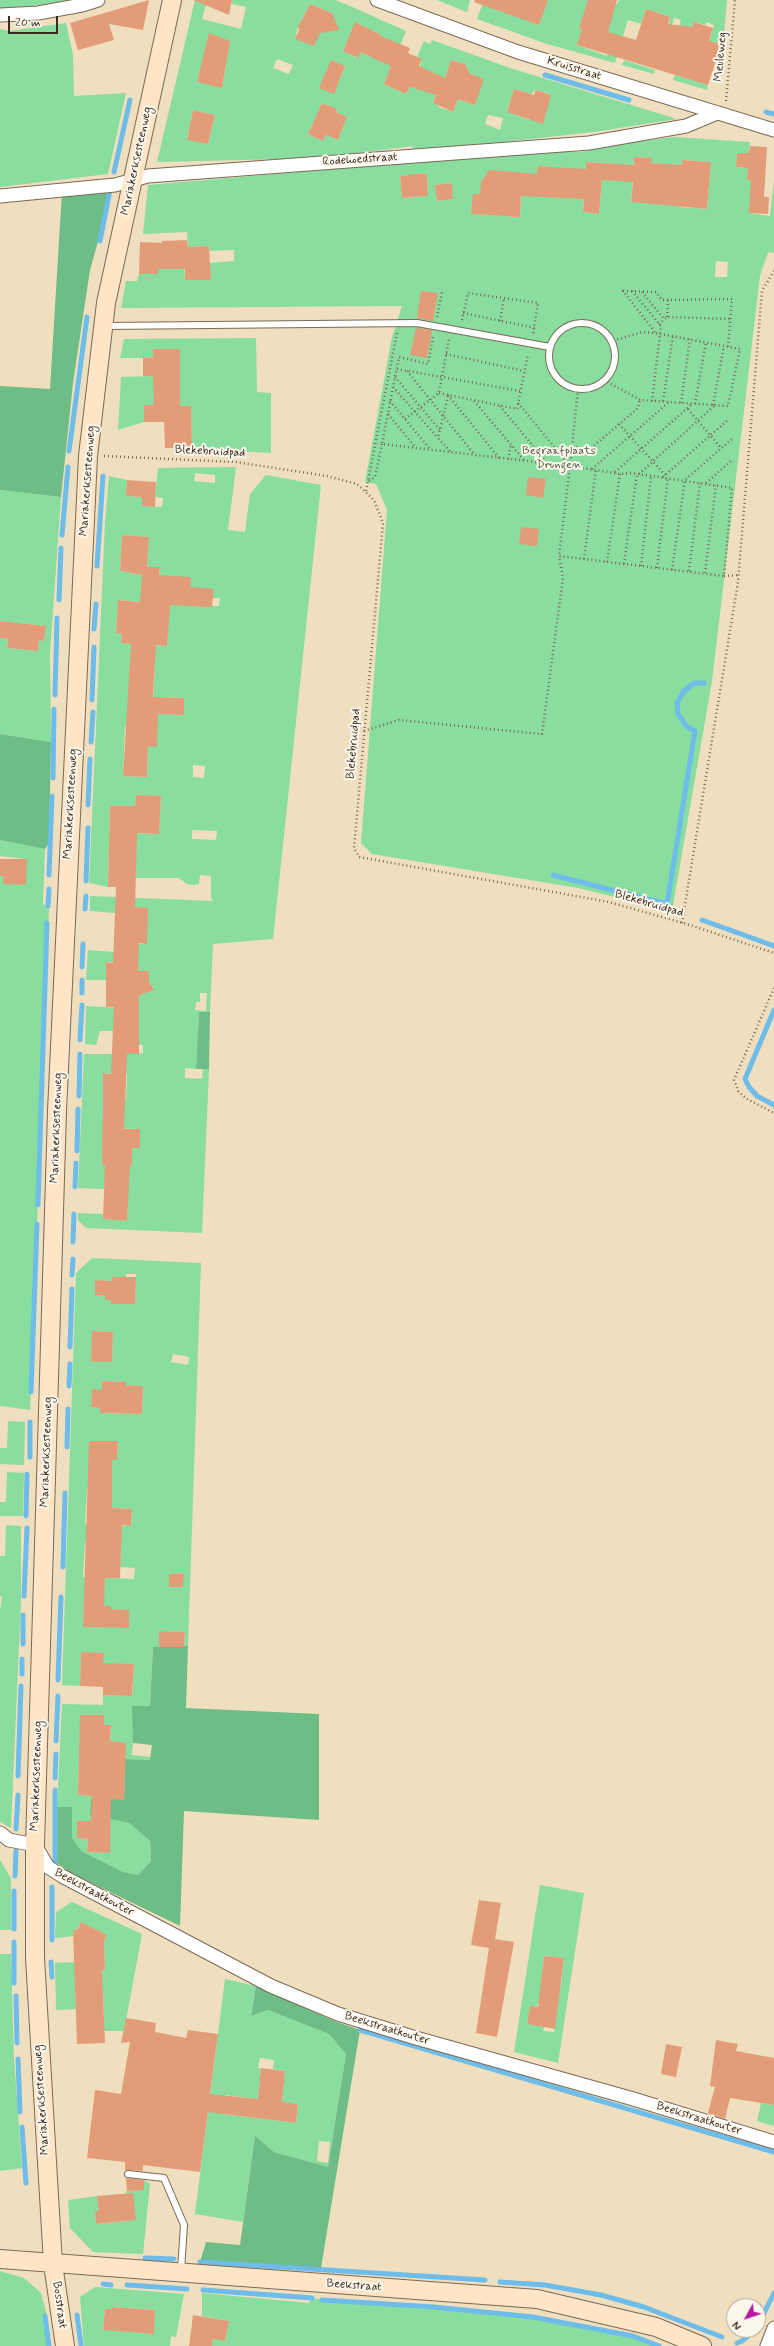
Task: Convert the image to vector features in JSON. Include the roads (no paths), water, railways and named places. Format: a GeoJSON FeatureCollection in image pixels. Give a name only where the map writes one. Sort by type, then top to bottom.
{"type":"FeatureCollection","features":[{"type":"Feature","properties":{"kind":"street"},"geometry":{"type":"LineString","coordinates":[[0,15],[38,13],[82,5],[98,0]]}},
{"type":"Feature","properties":{"kind":"street","name":"Mariakerksesteenweg"},"geometry":{"type":"LineString","coordinates":[[53,2264],[35,1958],[35,1845],[58,1103],[88,456],[106,303],[172,0]]}},
{"type":"Feature","properties":{"kind":"street","name":"Kruisstraat"},"geometry":{"type":"LineString","coordinates":[[377,0],[518,52],[774,130]]}},
{"type":"Feature","properties":{"kind":"street","name":"Rodehoedstraat"},"geometry":{"type":"LineString","coordinates":[[0,196],[115,184],[148,176],[589,143],[686,126],[721,114]]}},
{"type":"Feature","properties":{"kind":"street"},"geometry":{"type":"LineString","coordinates":[[0,1833],[9,1840],[35,1845]]}},
{"type":"Feature","properties":{"kind":"street","name":"Beekstraatkouter"},"geometry":{"type":"LineString","coordinates":[[35,1845],[48,1867],[62,1876],[257,1980],[338,2014],[416,2038],[630,2098],[774,2142]]}},
{"type":"Feature","properties":{"kind":"street","name":"Beekstraat"},"geometry":{"type":"LineString","coordinates":[[0,2259],[180,2274],[537,2299],[598,2312],[656,2327],[702,2346]]}},
{"type":"Feature","properties":{"kind":"street","name":"Bosstraat"},"geometry":{"type":"LineString","coordinates":[[53,2264],[65,2346]]}},
{"type":"Feature","properties":{"kind":"street"},"geometry":{"type":"LineString","coordinates":[[767,2346],[774,2328]]}},
{"type":"Feature","properties":{"kind":"lane"},"geometry":{"type":"LineString","coordinates":[[584,322],[595,325],[605,332],[612,341],[614,362],[604,380],[587,388],[578,389],[567,386],[558,379],[552,370],[549,359],[550,347],[554,337],[562,329],[573,324],[584,322]]}},
{"type":"Feature","properties":{"kind":"lane"},"geometry":{"type":"LineString","coordinates":[[104,326],[399,323],[435,326],[550,347]]}},
{"type":"Feature","properties":{"kind":"lane"},"geometry":{"type":"LineString","coordinates":[[128,2174],[164,2178],[184,2225],[180,2274]]}},
{"type":"Feature","properties":{"kind":"waterway"},"geometry":{"type":"LineString","coordinates":[[545,75],[629,100]]}},
{"type":"Feature","properties":{"kind":"waterway"},"geometry":{"type":"LineString","coordinates":[[114,172],[130,100]]}},
{"type":"Feature","properties":{"kind":"waterway"},"geometry":{"type":"LineString","coordinates":[[766,112],[774,114]]}},
{"type":"Feature","properties":{"kind":"waterway"},"geometry":{"type":"LineString","coordinates":[[100,241],[109,195]]}},
{"type":"Feature","properties":{"kind":"waterway"},"geometry":{"type":"LineString","coordinates":[[69,451],[87,317]]}},
{"type":"Feature","properties":{"kind":"waterway"},"geometry":{"type":"LineString","coordinates":[[62,535],[68,467]]}},
{"type":"Feature","properties":{"kind":"waterway"},"geometry":{"type":"LineString","coordinates":[[97,566],[103,476]]}},
{"type":"Feature","properties":{"kind":"waterway"},"geometry":{"type":"LineString","coordinates":[[59,600],[61,548]]}},
{"type":"Feature","properties":{"kind":"waterway"},"geometry":{"type":"LineString","coordinates":[[94,629],[96,604]]}},
{"type":"Feature","properties":{"kind":"waterway"},"geometry":{"type":"LineString","coordinates":[[55,695],[57,618]]}},
{"type":"Feature","properties":{"kind":"waterway"},"geometry":{"type":"LineString","coordinates":[[92,700],[94,647]]}},
{"type":"Feature","properties":{"kind":"waterway"},"geometry":{"type":"LineString","coordinates":[[553,875],[667,904],[695,731],[687,727],[678,714],[677,703],[683,692],[694,683],[704,683]]}},
{"type":"Feature","properties":{"kind":"waterway"},"geometry":{"type":"LineString","coordinates":[[53,778],[54,709]]}},
{"type":"Feature","properties":{"kind":"waterway"},"geometry":{"type":"LineString","coordinates":[[91,742],[93,712]]}},
{"type":"Feature","properties":{"kind":"waterway"},"geometry":{"type":"LineString","coordinates":[[88,805],[90,759]]}},
{"type":"Feature","properties":{"kind":"waterway"},"geometry":{"type":"LineString","coordinates":[[49,875],[52,796]]}},
{"type":"Feature","properties":{"kind":"waterway"},"geometry":{"type":"LineString","coordinates":[[86,881],[88,828]]}},
{"type":"Feature","properties":{"kind":"waterway"},"geometry":{"type":"LineString","coordinates":[[48,906],[49,889]]}},
{"type":"Feature","properties":{"kind":"waterway"},"geometry":{"type":"LineString","coordinates":[[85,909],[86,896]]}},
{"type":"Feature","properties":{"kind":"waterway"},"geometry":{"type":"LineString","coordinates":[[702,920],[774,946]]}},
{"type":"Feature","properties":{"kind":"waterway"},"geometry":{"type":"LineString","coordinates":[[38,1205],[47,923]]}},
{"type":"Feature","properties":{"kind":"waterway"},"geometry":{"type":"LineString","coordinates":[[82,967],[83,944]]}},
{"type":"Feature","properties":{"kind":"waterway"},"geometry":{"type":"LineString","coordinates":[[82,980],[82,993]]}},
{"type":"Feature","properties":{"kind":"waterway"},"geometry":{"type":"LineString","coordinates":[[80,1040],[82,1005]]}},
{"type":"Feature","properties":{"kind":"waterway"},"geometry":{"type":"LineString","coordinates":[[774,1010],[745,1079],[749,1087],[757,1096],[774,1105]]}},
{"type":"Feature","properties":{"kind":"waterway"},"geometry":{"type":"LineString","coordinates":[[79,1096],[80,1054]]}},
{"type":"Feature","properties":{"kind":"waterway"},"geometry":{"type":"LineString","coordinates":[[77,1151],[78,1109]]}},
{"type":"Feature","properties":{"kind":"waterway"},"geometry":{"type":"LineString","coordinates":[[75,1187],[76,1163]]}},
{"type":"Feature","properties":{"kind":"waterway"},"geometry":{"type":"LineString","coordinates":[[73,1242],[74,1214]]}},
{"type":"Feature","properties":{"kind":"waterway"},"geometry":{"type":"LineString","coordinates":[[31,1392],[37,1224]]}},
{"type":"Feature","properties":{"kind":"waterway"},"geometry":{"type":"LineString","coordinates":[[72,1275],[73,1259]]}},
{"type":"Feature","properties":{"kind":"waterway"},"geometry":{"type":"LineString","coordinates":[[70,1347],[72,1289]]}},
{"type":"Feature","properties":{"kind":"waterway"},"geometry":{"type":"LineString","coordinates":[[69,1386],[70,1364]]}},
{"type":"Feature","properties":{"kind":"waterway"},"geometry":{"type":"LineString","coordinates":[[67,1447],[68,1409]]}},
{"type":"Feature","properties":{"kind":"waterway"},"geometry":{"type":"LineString","coordinates":[[30,1422],[30,1457]]}},
{"type":"Feature","properties":{"kind":"waterway"},"geometry":{"type":"LineString","coordinates":[[26,1516],[27,1474]]}},
{"type":"Feature","properties":{"kind":"waterway"},"geometry":{"type":"LineString","coordinates":[[63,1567],[65,1493]]}},
{"type":"Feature","properties":{"kind":"waterway"},"geometry":{"type":"LineString","coordinates":[[24,1596],[27,1528]]}},
{"type":"Feature","properties":{"kind":"waterway"},"geometry":{"type":"LineString","coordinates":[[58,1680],[61,1597]]}},
{"type":"Feature","properties":{"kind":"waterway"},"geometry":{"type":"LineString","coordinates":[[23,1615],[23,1644]]}},
{"type":"Feature","properties":{"kind":"waterway"},"geometry":{"type":"LineString","coordinates":[[22,1659],[22,1674]]}},
{"type":"Feature","properties":{"kind":"waterway"},"geometry":{"type":"LineString","coordinates":[[18,1776],[21,1686]]}},
{"type":"Feature","properties":{"kind":"waterway"},"geometry":{"type":"LineString","coordinates":[[56,1741],[58,1696]]}},
{"type":"Feature","properties":{"kind":"waterway"},"geometry":{"type":"LineString","coordinates":[[55,1778],[56,1754]]}},
{"type":"Feature","properties":{"kind":"waterway"},"geometry":{"type":"LineString","coordinates":[[55,1790],[55,1862]]}},
{"type":"Feature","properties":{"kind":"waterway"},"geometry":{"type":"LineString","coordinates":[[16,1829],[18,1795]]}},
{"type":"Feature","properties":{"kind":"waterway"},"geometry":{"type":"LineString","coordinates":[[15,1876],[16,1851]]}},
{"type":"Feature","properties":{"kind":"waterway"},"geometry":{"type":"LineString","coordinates":[[52,1887],[52,1940]]}},
{"type":"Feature","properties":{"kind":"waterway"},"geometry":{"type":"LineString","coordinates":[[14,1891],[14,1929]]}},
{"type":"Feature","properties":{"kind":"waterway"},"geometry":{"type":"LineString","coordinates":[[14,1942],[14,1983]]}},
{"type":"Feature","properties":{"kind":"waterway"},"geometry":{"type":"LineString","coordinates":[[51,1962],[52,1977]]}},
{"type":"Feature","properties":{"kind":"waterway"},"geometry":{"type":"LineString","coordinates":[[16,1996],[17,2043]]}},
{"type":"Feature","properties":{"kind":"waterway"},"geometry":{"type":"LineString","coordinates":[[360,2030],[774,2152]]}},
{"type":"Feature","properties":{"kind":"waterway"},"geometry":{"type":"LineString","coordinates":[[18,2059],[20,2112]]}},
{"type":"Feature","properties":{"kind":"waterway"},"geometry":{"type":"LineString","coordinates":[[22,2127],[26,2183]]}},
{"type":"Feature","properties":{"kind":"waterway"},"geometry":{"type":"LineString","coordinates":[[145,2258],[174,2259]]}},
{"type":"Feature","properties":{"kind":"waterway"},"geometry":{"type":"LineString","coordinates":[[200,2262],[485,2280]]}},
{"type":"Feature","properties":{"kind":"waterway"},"geometry":{"type":"LineString","coordinates":[[500,2282],[545,2285],[601,2295],[644,2307],[722,2337]]}},
{"type":"Feature","properties":{"kind":"waterway"},"geometry":{"type":"LineString","coordinates":[[103,2284],[111,2285]]}},
{"type":"Feature","properties":{"kind":"waterway"},"geometry":{"type":"LineString","coordinates":[[127,2285],[187,2289]]}},
{"type":"Feature","properties":{"kind":"waterway"},"geometry":{"type":"LineString","coordinates":[[203,2290],[312,2298]]}},
{"type":"Feature","properties":{"kind":"waterway"},"geometry":{"type":"LineString","coordinates":[[766,2309],[774,2293]]}},
{"type":"Feature","properties":{"kind":"waterway"},"geometry":{"type":"LineString","coordinates":[[322,2300],[434,2307],[533,2317],[633,2336],[659,2346]]}},
{"type":"Feature","properties":{"kind":"waterway"},"geometry":{"type":"LineString","coordinates":[[77,2315],[81,2345]]}},
{"type":"Feature","properties":{"kind":"waterway"},"geometry":{"type":"LineString","coordinates":[[45,2316],[49,2346]]}},
{"type":"Feature","properties":{"kind":"waterway"},"geometry":{"type":"LineString","coordinates":[[737,2343],[746,2338]]}},
{"type":"Feature","properties":{"kind":"park label","name":"Begraafplaats Drongen"},"geometry":{"type":"Point","coordinates":[559,458]}}]}
